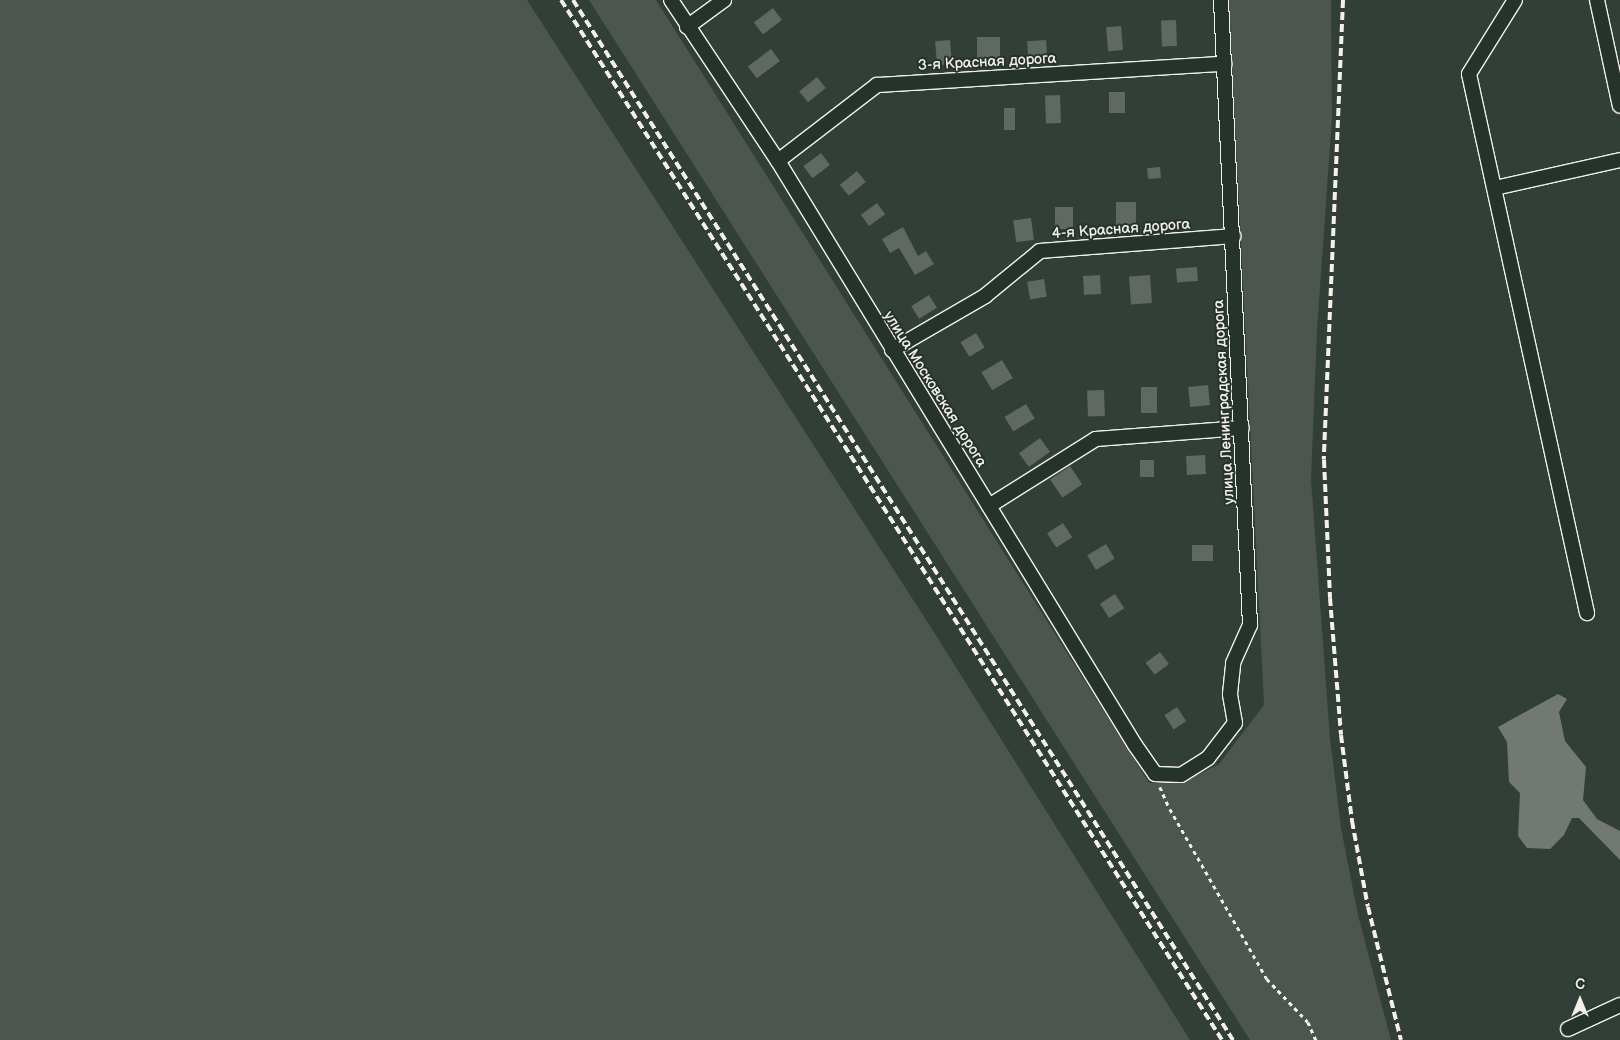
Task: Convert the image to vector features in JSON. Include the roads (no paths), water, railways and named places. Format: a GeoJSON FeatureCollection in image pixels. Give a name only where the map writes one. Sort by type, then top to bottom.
{"type":"FeatureCollection","features":[{"type":"Feature","properties":{"kind":"street","name":"улица Московская дорога"},"geometry":{"type":"LineString","coordinates":[[671,0],[778,161],[892,350],[1155,774]]}},
{"type":"Feature","properties":{"kind":"street"},"geometry":{"type":"LineString","coordinates":[[688,27],[724,0]]}},
{"type":"Feature","properties":{"kind":"street","name":"улица Ленинградская дорога"},"geometry":{"type":"LineString","coordinates":[[1155,774],[1181,774],[1208,758],[1235,723],[1230,694],[1233,663],[1250,625],[1221,0]]}},
{"type":"Feature","properties":{"kind":"street"},"geometry":{"type":"LineString","coordinates":[[1515,0],[1469,74],[1587,613]]}},
{"type":"Feature","properties":{"kind":"street"},"geometry":{"type":"LineString","coordinates":[[1597,0],[1620,106]]}},
{"type":"Feature","properties":{"kind":"street","name":"3-я Красная дорога"},"geometry":{"type":"LineString","coordinates":[[778,161],[877,85],[1224,64]]}},
{"type":"Feature","properties":{"kind":"street"},"geometry":{"type":"LineString","coordinates":[[1495,188],[1620,160]]}},
{"type":"Feature","properties":{"kind":"street","name":"4-я Красная дорога"},"geometry":{"type":"LineString","coordinates":[[892,350],[985,296],[1040,252],[1233,236]]}},
{"type":"Feature","properties":{"kind":"street"},"geometry":{"type":"LineString","coordinates":[[989,506],[1096,439],[1242,428]]}},
{"type":"Feature","properties":{"kind":"street"},"geometry":{"type":"LineString","coordinates":[[1568,1029],[1620,1005]]}},
{"type":"Feature","properties":{"kind":"railway"},"geometry":{"type":"LineString","coordinates":[[561,0],[1222,1040]]}},
{"type":"Feature","properties":{"kind":"railway"},"geometry":{"type":"LineString","coordinates":[[573,0],[1233,1040]]}},
{"type":"Feature","properties":{"kind":"railway"},"geometry":{"type":"LineString","coordinates":[[1343,0],[1324,460],[1330,598],[1341,735],[1352,821],[1368,907],[1401,1040]]}}]}
